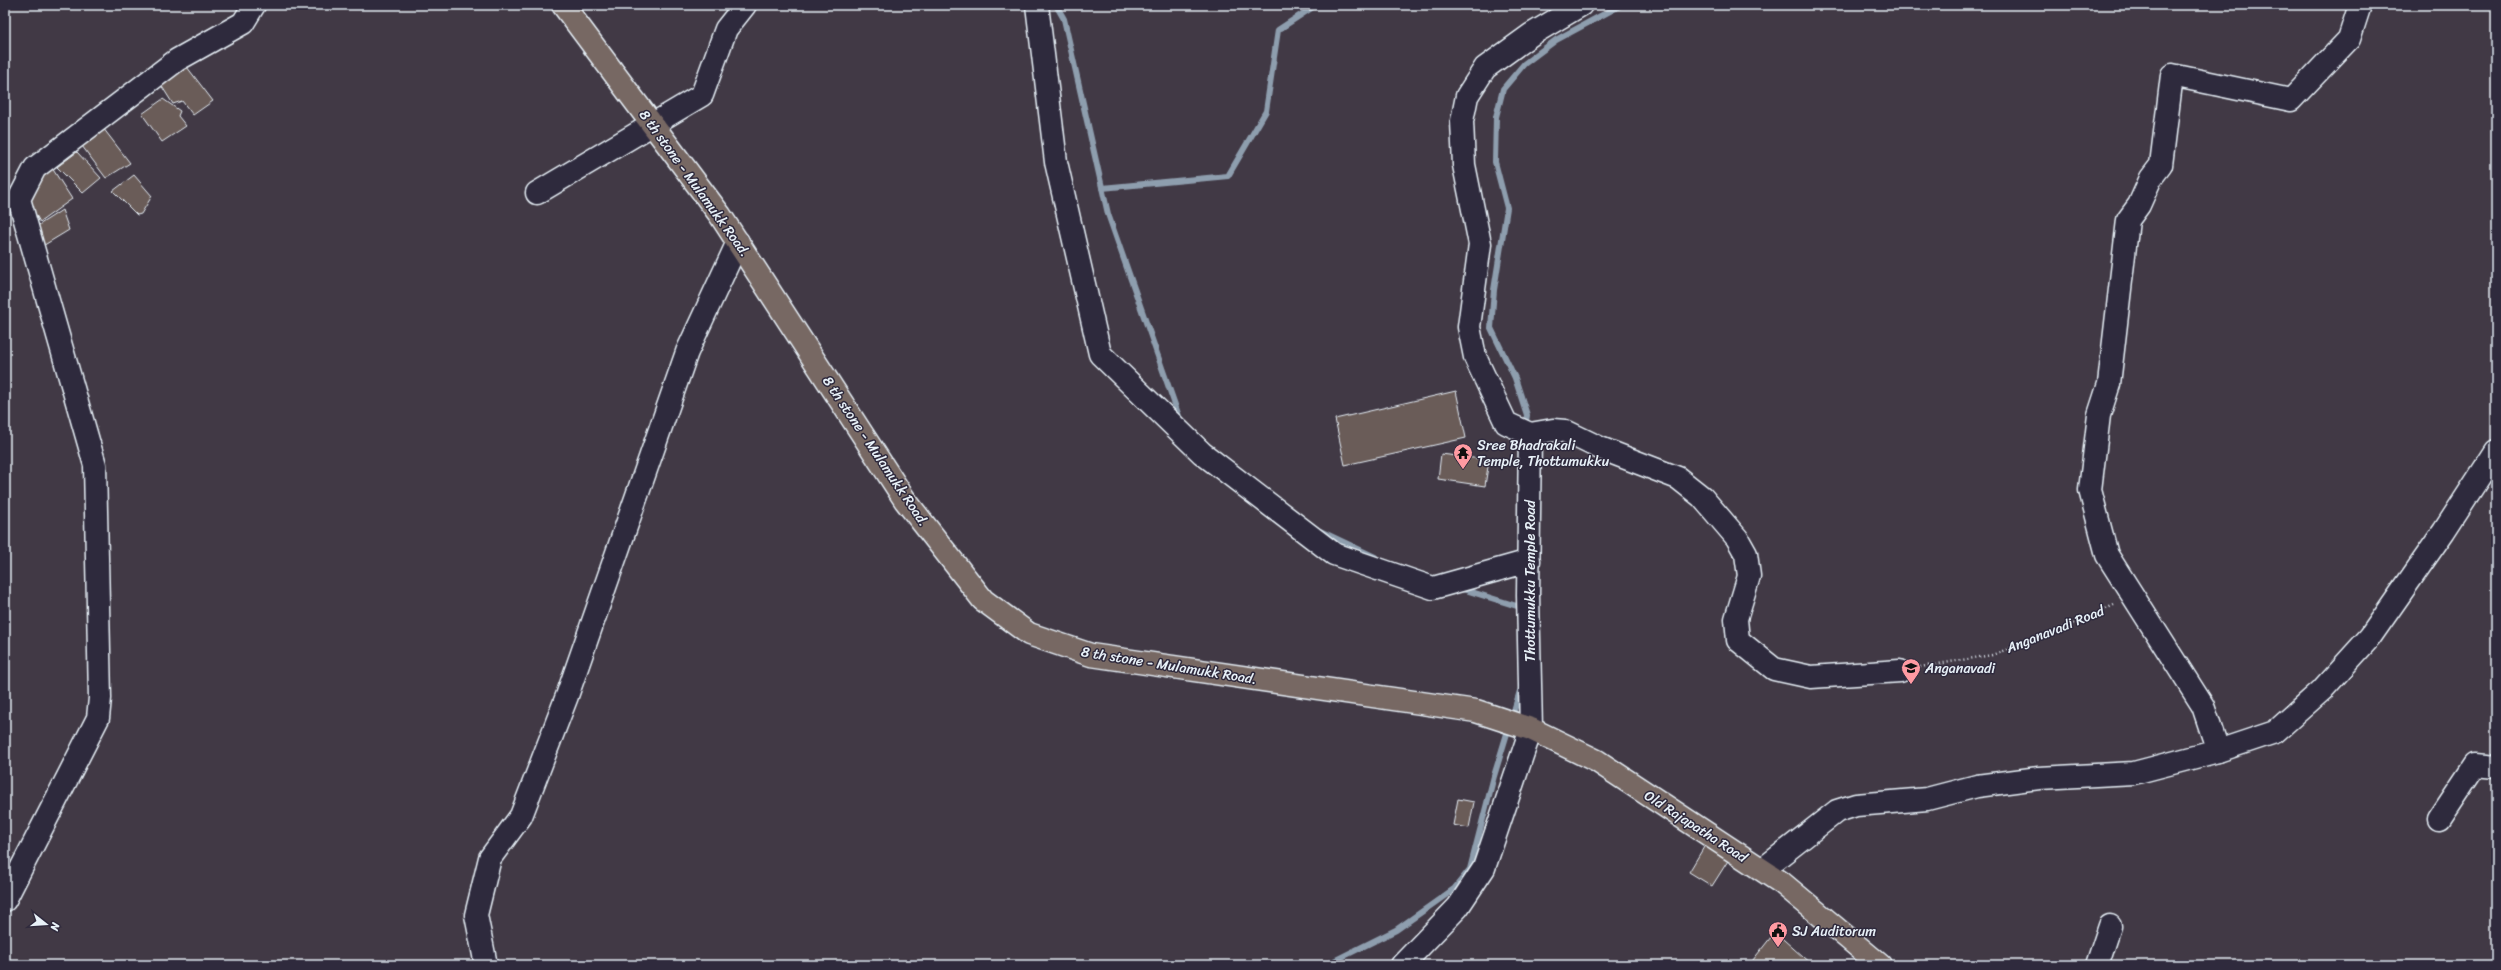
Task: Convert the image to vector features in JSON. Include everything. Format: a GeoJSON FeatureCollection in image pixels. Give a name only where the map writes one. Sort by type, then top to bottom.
{"type":"FeatureCollection","features":[{"type":"Feature","properties":{"kind":"main road","name":"8 th stone - Mulamukk Road."},"geometry":{"type":"LineString","coordinates":[[563,5],[652,123],[738,242],[906,500],[983,600],[1029,634],[1091,655],[1476,710],[1494,716]]}},
{"type":"Feature","properties":{"kind":"main road","name":"Old Rajapatha Road"},"geometry":{"type":"LineString","coordinates":[[1494,716],[1528,728],[1597,761],[1763,869],[1880,965]]}},
{"type":"Feature","properties":{"kind":"street"},"geometry":{"type":"LineString","coordinates":[[5,900],[98,718],[100,698],[95,465],[19,199],[35,168],[177,60],[243,23],[254,5]]}},
{"type":"Feature","properties":{"kind":"street"},"geometry":{"type":"LineString","coordinates":[[537,193],[652,123],[702,95],[726,29],[745,5]]}},
{"type":"Feature","properties":{"kind":"street"},"geometry":{"type":"LineString","coordinates":[[1037,5],[1056,162],[1100,354],[1202,453],[1334,554],[1433,588],[1521,563]]}},
{"type":"Feature","properties":{"kind":"street"},"geometry":{"type":"LineString","coordinates":[[1581,5],[1532,34],[1485,68],[1467,96],[1462,122],[1464,165],[1480,244],[1469,327],[1475,357],[1506,423],[1530,434],[1553,430],[1565,431],[1600,448],[1678,478],[1702,497],[1737,538],[1746,554],[1749,576],[1736,619],[1738,640],[1774,669],[1811,677],[1900,671]]}},
{"type":"Feature","properties":{"kind":"street"},"geometry":{"type":"LineString","coordinates":[[2218,751],[2203,706],[2107,555],[2090,490],[2099,415],[2109,384],[2128,220],[2161,165],[2172,75],[2291,100],[2349,40],[2360,5]]}},
{"type":"Feature","properties":{"kind":"street"},"geometry":{"type":"LineString","coordinates":[[486,965],[476,916],[490,858],[521,816],[567,696],[687,352],[738,242]]}},
{"type":"Feature","properties":{"kind":"street","name":"Thottumukku Temple Road"},"geometry":{"type":"LineString","coordinates":[[1402,965],[1458,907],[1484,868],[1528,728],[1521,563],[1530,434]]}},
{"type":"Feature","properties":{"kind":"street"},"geometry":{"type":"LineString","coordinates":[[1763,869],[1837,811],[1856,805],[1896,804],[1927,799],[1977,786],[2040,778],[2134,773],[2218,751],[2275,732],[2327,684],[2370,637],[2444,531],[2496,451]]}},
{"type":"Feature","properties":{"kind":"street"},"geometry":{"type":"LineString","coordinates":[[2439,819],[2476,764],[2496,767]]}},
{"type":"Feature","properties":{"kind":"street"},"geometry":{"type":"LineString","coordinates":[[2097,965],[2110,926]]}},
{"type":"Feature","properties":{"kind":"path","name":"Anganavadi Road"},"geometry":{"type":"LineString","coordinates":[[1900,671],[1992,654],[2081,621],[2132,596]]}},
{"type":"Feature","properties":{"kind":"building"},"geometry":{"type":"Polygon","coordinates":[[[187,67],[213,101],[193,115],[182,101],[173,104],[161,85],[187,67]]]}},
{"type":"Feature","properties":{"kind":"building"},"geometry":{"type":"Polygon","coordinates":[[[163,99],[180,111],[178,116],[186,126],[162,142],[142,114],[163,99]]]}},
{"type":"Feature","properties":{"kind":"building"},"geometry":{"type":"Polygon","coordinates":[[[103,128],[130,163],[106,178],[82,146],[103,128]]]}},
{"type":"Feature","properties":{"kind":"building"},"geometry":{"type":"Polygon","coordinates":[[[77,152],[101,178],[83,193],[57,167],[77,152]]]}},
{"type":"Feature","properties":{"kind":"building"},"geometry":{"type":"Polygon","coordinates":[[[52,168],[72,199],[40,222],[23,193],[52,168]]]}},
{"type":"Feature","properties":{"kind":"building"},"geometry":{"type":"Polygon","coordinates":[[[134,175],[152,196],[141,214],[137,215],[113,191],[134,175]]]}},
{"type":"Feature","properties":{"kind":"building"},"geometry":{"type":"Polygon","coordinates":[[[62,210],[69,230],[41,247],[31,230],[62,210]]]}},
{"type":"Feature","properties":{"kind":"building"},"geometry":{"type":"Polygon","coordinates":[[[1456,391],[1466,438],[1345,465],[1335,419],[1456,391]]]}},
{"type":"Feature","properties":{"kind":"building","name":"Sree Bhadrakali Temple, Thottumukku"},"geometry":{"type":"Polygon","coordinates":[[[1441,454],[1489,460],[1485,486],[1438,479],[1441,454]]]}},
{"type":"Feature","properties":{"kind":"building"},"geometry":{"type":"Polygon","coordinates":[[[1458,799],[1474,802],[1469,828],[1453,825],[1458,799]]]}},
{"type":"Feature","properties":{"kind":"building"},"geometry":{"type":"Polygon","coordinates":[[[1707,842],[1731,856],[1712,886],[1689,872],[1707,842]]]}},
{"type":"Feature","properties":{"kind":"building","name":"SJ Auditorum"},"geometry":{"type":"Polygon","coordinates":[[[1775,932],[1812,965],[1749,965],[1775,932]]]}},
{"type":"Feature","properties":{"kind":"waterway"},"geometry":{"type":"LineString","coordinates":[[1056,5],[1064,19],[1108,214],[1181,422]]}},
{"type":"Feature","properties":{"kind":"waterway"},"geometry":{"type":"LineString","coordinates":[[1102,188],[1228,176],[1266,111],[1278,30],[1316,5]]}},
{"type":"Feature","properties":{"kind":"waterway"},"geometry":{"type":"LineString","coordinates":[[1525,428],[1527,415],[1515,378],[1491,328],[1494,290],[1507,208],[1495,162],[1496,117],[1503,89],[1524,64],[1556,40],[1621,5]]}},
{"type":"Feature","properties":{"kind":"waterway"},"geometry":{"type":"LineString","coordinates":[[1320,531],[1375,557]]}},
{"type":"Feature","properties":{"kind":"waterway"},"geometry":{"type":"LineString","coordinates":[[1459,588],[1520,607]]}},
{"type":"Feature","properties":{"kind":"waterway"},"geometry":{"type":"LineString","coordinates":[[1326,965],[1396,930],[1454,889],[1470,869],[1494,776],[1520,691]]}},
{"type":"Feature","properties":{"kind":"place","name":"Sree Bhadrakali Temple, Thottumukku"},"geometry":{"type":"Point","coordinates":[1463,470]}},
{"type":"Feature","properties":{"kind":"place","name":"Anganavadi"},"geometry":{"type":"Point","coordinates":[1911,685]}},
{"type":"Feature","properties":{"kind":"place","name":"SJ Auditorum"},"geometry":{"type":"Point","coordinates":[1778,948]}}]}
